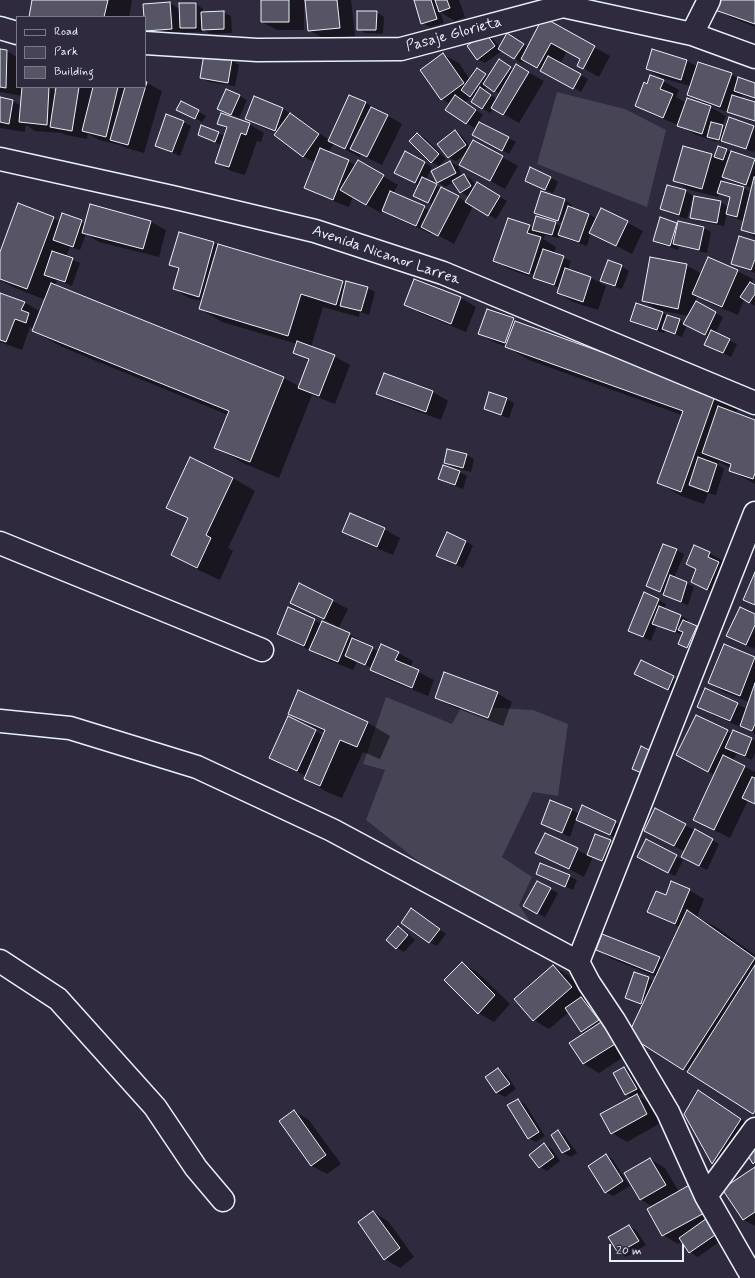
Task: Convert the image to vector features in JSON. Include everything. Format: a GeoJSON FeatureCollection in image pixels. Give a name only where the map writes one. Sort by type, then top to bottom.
{"type":"FeatureCollection","features":[{"type":"Feature","properties":{"kind":"street"},"geometry":{"type":"LineString","coordinates":[[692,34],[709,0]]}},
{"type":"Feature","properties":{"kind":"street","name":"Pasaje Glorieta"},"geometry":{"type":"LineString","coordinates":[[146,43],[257,50],[401,49],[563,6],[692,34],[755,57]]}},
{"type":"Feature","properties":{"kind":"street"},"geometry":{"type":"LineString","coordinates":[[0,28],[16,33]]}},
{"type":"Feature","properties":{"kind":"street","name":"Avenida Nicanor Larrea"},"geometry":{"type":"LineString","coordinates":[[0,160],[315,230],[443,273],[755,403]]}},
{"type":"Feature","properties":{"kind":"street"},"geometry":{"type":"LineString","coordinates":[[578,962],[755,513]]}},
{"type":"Feature","properties":{"kind":"street"},"geometry":{"type":"LineString","coordinates":[[0,544],[262,650]]}},
{"type":"Feature","properties":{"kind":"street"},"geometry":{"type":"LineString","coordinates":[[0,721],[70,728],[197,767],[332,830],[578,962],[589,983],[615,1022],[668,1112],[706,1196],[753,1278]]}},
{"type":"Feature","properties":{"kind":"street"},"geometry":{"type":"LineString","coordinates":[[0,961],[58,999],[155,1107],[196,1168],[223,1200]]}},
{"type":"Feature","properties":{"kind":"street"},"geometry":{"type":"LineString","coordinates":[[706,1196],[755,1129]]}},
{"type":"Feature","properties":{"kind":"green space"},"geometry":{"type":"Polygon","coordinates":[[[557,92],[625,109],[666,130],[647,207],[537,164],[557,92]]]}},
{"type":"Feature","properties":{"kind":"green space"},"geometry":{"type":"Polygon","coordinates":[[[386,697],[452,724],[462,706],[533,710],[568,724],[558,796],[533,792],[502,857],[532,877],[519,905],[536,930],[447,884],[366,820],[385,770],[363,764],[386,697]]]}},
{"type":"Feature","properties":{"kind":"building"},"geometry":{"type":"Polygon","coordinates":[[[32,0],[108,0],[104,16],[29,16],[32,0]]]}},
{"type":"Feature","properties":{"kind":"building"},"geometry":{"type":"Polygon","coordinates":[[[261,0],[289,0],[289,22],[261,22],[261,0]]]}},
{"type":"Feature","properties":{"kind":"building"},"geometry":{"type":"Polygon","coordinates":[[[305,0],[337,0],[340,28],[308,31],[305,0]]]}},
{"type":"Feature","properties":{"kind":"building"},"geometry":{"type":"Polygon","coordinates":[[[414,0],[431,0],[437,19],[421,24],[414,0]]]}},
{"type":"Feature","properties":{"kind":"building"},"geometry":{"type":"Polygon","coordinates":[[[435,0],[447,0],[450,8],[439,12],[435,0]]]}},
{"type":"Feature","properties":{"kind":"building"},"geometry":{"type":"Polygon","coordinates":[[[719,0],[755,0],[755,24],[715,10],[719,0]]]}},
{"type":"Feature","properties":{"kind":"building"},"geometry":{"type":"Polygon","coordinates":[[[170,2],[172,29],[146,31],[146,16],[144,16],[143,4],[170,2]]]}},
{"type":"Feature","properties":{"kind":"building"},"geometry":{"type":"Polygon","coordinates":[[[179,3],[196,3],[196,28],[180,28],[179,3]]]}},
{"type":"Feature","properties":{"kind":"building"},"geometry":{"type":"Polygon","coordinates":[[[224,11],[224,29],[202,30],[201,12],[224,11]]]}},
{"type":"Feature","properties":{"kind":"building"},"geometry":{"type":"Polygon","coordinates":[[[357,11],[377,11],[376,30],[357,30],[357,11]]]}},
{"type":"Feature","properties":{"kind":"building"},"geometry":{"type":"Polygon","coordinates":[[[543,17],[595,46],[583,69],[577,66],[580,59],[551,43],[537,68],[521,59],[543,17]]]}},
{"type":"Feature","properties":{"kind":"building"},"geometry":{"type":"Polygon","coordinates":[[[485,32],[495,46],[477,60],[467,46],[485,32]]]}},
{"type":"Feature","properties":{"kind":"building"},"geometry":{"type":"Polygon","coordinates":[[[507,33],[524,44],[514,59],[498,49],[507,33]]]}},
{"type":"Feature","properties":{"kind":"building"},"geometry":{"type":"Polygon","coordinates":[[[0,49],[7,50],[6,88],[0,87],[0,49]]]}},
{"type":"Feature","properties":{"kind":"building"},"geometry":{"type":"Polygon","coordinates":[[[652,49],[687,60],[681,80],[646,69],[652,49]]]}},
{"type":"Feature","properties":{"kind":"building"},"geometry":{"type":"Polygon","coordinates":[[[443,53],[464,83],[441,100],[420,70],[443,53]]]}},
{"type":"Feature","properties":{"kind":"building"},"geometry":{"type":"Polygon","coordinates":[[[204,54],[232,59],[228,83],[200,78],[204,54]]]}},
{"type":"Feature","properties":{"kind":"building"},"geometry":{"type":"Polygon","coordinates":[[[548,56],[581,74],[573,89],[540,71],[548,56]]]}},
{"type":"Feature","properties":{"kind":"building"},"geometry":{"type":"Polygon","coordinates":[[[499,59],[511,67],[494,92],[483,84],[499,59]]]}},
{"type":"Feature","properties":{"kind":"building"},"geometry":{"type":"Polygon","coordinates":[[[698,62],[732,73],[720,107],[687,95],[698,62]]]}},
{"type":"Feature","properties":{"kind":"building"},"geometry":{"type":"Polygon","coordinates":[[[516,64],[529,72],[503,115],[491,108],[516,64]]]}},
{"type":"Feature","properties":{"kind":"building"},"geometry":{"type":"Polygon","coordinates":[[[477,68],[486,74],[470,97],[461,90],[477,68]]]}},
{"type":"Feature","properties":{"kind":"building"},"geometry":{"type":"Polygon","coordinates":[[[650,75],[664,80],[660,89],[673,94],[663,118],[635,106],[644,82],[647,84],[650,75]]]}},
{"type":"Feature","properties":{"kind":"building"},"geometry":{"type":"Polygon","coordinates":[[[738,77],[755,83],[755,98],[734,91],[738,77]]]}},
{"type":"Feature","properties":{"kind":"building"},"geometry":{"type":"Polygon","coordinates":[[[480,87],[491,95],[482,109],[471,102],[480,87]]]}},
{"type":"Feature","properties":{"kind":"building"},"geometry":{"type":"Polygon","coordinates":[[[22,88],[49,88],[47,125],[19,122],[22,88]]]}},
{"type":"Feature","properties":{"kind":"building"},"geometry":{"type":"Polygon","coordinates":[[[56,88],[79,88],[72,131],[50,127],[56,88]]]}},
{"type":"Feature","properties":{"kind":"building"},"geometry":{"type":"Polygon","coordinates":[[[93,88],[118,88],[106,137],[82,131],[93,88]]]}},
{"type":"Feature","properties":{"kind":"building"},"geometry":{"type":"Polygon","coordinates":[[[125,88],[145,88],[128,145],[110,140],[125,88]]]}},
{"type":"Feature","properties":{"kind":"building"},"geometry":{"type":"Polygon","coordinates":[[[226,89],[240,95],[231,115],[217,109],[226,89]]]}},
{"type":"Feature","properties":{"kind":"building"},"geometry":{"type":"Polygon","coordinates":[[[349,95],[366,102],[345,149],[328,141],[349,95]]]}},
{"type":"Feature","properties":{"kind":"building"},"geometry":{"type":"Polygon","coordinates":[[[455,95],[476,110],[466,124],[445,110],[455,95]]]}},
{"type":"Feature","properties":{"kind":"building"},"geometry":{"type":"Polygon","coordinates":[[[732,95],[755,102],[755,121],[727,112],[732,95]]]}},
{"type":"Feature","properties":{"kind":"building"},"geometry":{"type":"Polygon","coordinates":[[[254,96],[283,108],[275,131],[245,119],[254,96]]]}},
{"type":"Feature","properties":{"kind":"building"},"geometry":{"type":"Polygon","coordinates":[[[0,97],[13,100],[9,124],[0,122],[0,97]]]}},
{"type":"Feature","properties":{"kind":"building"},"geometry":{"type":"Polygon","coordinates":[[[687,98],[711,106],[702,134],[677,126],[687,98]]]}},
{"type":"Feature","properties":{"kind":"building"},"geometry":{"type":"Polygon","coordinates":[[[181,101],[199,110],[195,119],[176,110],[181,101]]]}},
{"type":"Feature","properties":{"kind":"building"},"geometry":{"type":"Polygon","coordinates":[[[371,107],[388,115],[367,157],[350,149],[371,107]]]}},
{"type":"Feature","properties":{"kind":"building"},"geometry":{"type":"Polygon","coordinates":[[[221,113],[250,123],[246,135],[241,133],[229,167],[215,163],[227,127],[217,124],[221,113]]]}},
{"type":"Feature","properties":{"kind":"building"},"geometry":{"type":"Polygon","coordinates":[[[290,113],[319,134],[303,157],[274,135],[290,113]]]}},
{"type":"Feature","properties":{"kind":"building"},"geometry":{"type":"Polygon","coordinates":[[[166,114],[184,121],[172,152],[155,146],[166,114]]]}},
{"type":"Feature","properties":{"kind":"building"},"geometry":{"type":"Polygon","coordinates":[[[729,117],[754,126],[746,149],[721,141],[729,117]]]}},
{"type":"Feature","properties":{"kind":"building"},"geometry":{"type":"Polygon","coordinates":[[[479,122],[509,137],[502,151],[472,135],[479,122]]]}},
{"type":"Feature","properties":{"kind":"building"},"geometry":{"type":"Polygon","coordinates":[[[711,122],[723,125],[719,140],[707,137],[711,122]]]}},
{"type":"Feature","properties":{"kind":"building"},"geometry":{"type":"Polygon","coordinates":[[[201,125],[219,132],[215,142],[198,135],[201,125]]]}},
{"type":"Feature","properties":{"kind":"building"},"geometry":{"type":"Polygon","coordinates":[[[455,130],[466,145],[448,158],[437,144],[455,130]]]}},
{"type":"Feature","properties":{"kind":"building"},"geometry":{"type":"Polygon","coordinates":[[[417,133],[439,154],[431,163],[409,141],[417,133]]]}},
{"type":"Feature","properties":{"kind":"building"},"geometry":{"type":"Polygon","coordinates":[[[473,140],[503,156],[490,181],[459,165],[473,140]]]}},
{"type":"Feature","properties":{"kind":"building"},"geometry":{"type":"Polygon","coordinates":[[[683,146],[712,154],[702,189],[673,181],[683,146]]]}},
{"type":"Feature","properties":{"kind":"building"},"geometry":{"type":"Polygon","coordinates":[[[718,146],[727,149],[723,160],[714,157],[718,146]]]}},
{"type":"Feature","properties":{"kind":"building"},"geometry":{"type":"Polygon","coordinates":[[[320,148],[349,160],[333,200],[304,188],[320,148]]]}},
{"type":"Feature","properties":{"kind":"building"},"geometry":{"type":"Polygon","coordinates":[[[405,151],[425,162],[415,183],[394,173],[405,151]]]}},
{"type":"Feature","properties":{"kind":"building"},"geometry":{"type":"Polygon","coordinates":[[[731,151],[755,159],[746,185],[722,177],[731,151]]]}},
{"type":"Feature","properties":{"kind":"building"},"geometry":{"type":"Polygon","coordinates":[[[358,160],[384,175],[366,205],[340,190],[358,160]]]}},
{"type":"Feature","properties":{"kind":"building"},"geometry":{"type":"Polygon","coordinates":[[[450,161],[456,173],[437,183],[431,171],[450,161]]]}},
{"type":"Feature","properties":{"kind":"building"},"geometry":{"type":"Polygon","coordinates":[[[530,167],[551,177],[545,190],[525,181],[530,167]]]}},
{"type":"Feature","properties":{"kind":"building"},"geometry":{"type":"Polygon","coordinates":[[[464,174],[471,186],[460,193],[452,181],[464,174]]]}},
{"type":"Feature","properties":{"kind":"building"},"geometry":{"type":"Polygon","coordinates":[[[422,177],[437,184],[428,203],[413,196],[422,177]]]}},
{"type":"Feature","properties":{"kind":"building"},"geometry":{"type":"Polygon","coordinates":[[[755,177],[755,234],[741,230],[755,177]]]}},
{"type":"Feature","properties":{"kind":"building"},"geometry":{"type":"Polygon","coordinates":[[[721,181],[744,187],[737,217],[726,214],[730,197],[717,193],[721,181]]]}},
{"type":"Feature","properties":{"kind":"building"},"geometry":{"type":"Polygon","coordinates":[[[477,182],[500,196],[488,216],[465,202],[477,182]]]}},
{"type":"Feature","properties":{"kind":"building"},"geometry":{"type":"Polygon","coordinates":[[[667,185],[686,190],[679,215],[660,209],[667,185]]]}},
{"type":"Feature","properties":{"kind":"building"},"geometry":{"type":"Polygon","coordinates":[[[441,187],[459,196],[438,236],[421,227],[441,187]]]}},
{"type":"Feature","properties":{"kind":"building"},"geometry":{"type":"Polygon","coordinates":[[[390,191],[425,206],[416,226],[382,211],[390,191]]]}},
{"type":"Feature","properties":{"kind":"building"},"geometry":{"type":"Polygon","coordinates":[[[541,191],[565,199],[558,221],[534,213],[541,191]]]}},
{"type":"Feature","properties":{"kind":"building"},"geometry":{"type":"Polygon","coordinates":[[[694,196],[721,201],[717,223],[690,218],[694,196]]]}},
{"type":"Feature","properties":{"kind":"building"},"geometry":{"type":"Polygon","coordinates":[[[18,203],[54,217],[27,289],[0,279],[0,252],[18,203]]]}},
{"type":"Feature","properties":{"kind":"building"},"geometry":{"type":"Polygon","coordinates":[[[90,204],[151,221],[143,249],[82,233],[90,204]]]}},
{"type":"Feature","properties":{"kind":"building"},"geometry":{"type":"Polygon","coordinates":[[[568,206],[589,214],[579,242],[558,235],[568,206]]]}},
{"type":"Feature","properties":{"kind":"building"},"geometry":{"type":"Polygon","coordinates":[[[601,208],[628,221],[616,246],[589,233],[601,208]]]}},
{"type":"Feature","properties":{"kind":"building"},"geometry":{"type":"Polygon","coordinates":[[[62,213],[82,220],[73,247],[53,240],[62,213]]]}},
{"type":"Feature","properties":{"kind":"building"},"geometry":{"type":"Polygon","coordinates":[[[536,216],[556,222],[552,235],[532,230],[536,216]]]}},
{"type":"Feature","properties":{"kind":"building"},"geometry":{"type":"Polygon","coordinates":[[[660,217],[677,223],[670,246],[653,241],[660,217]]]}},
{"type":"Feature","properties":{"kind":"building"},"geometry":{"type":"Polygon","coordinates":[[[508,218],[530,225],[527,233],[541,237],[529,274],[493,261],[508,218]]]}},
{"type":"Feature","properties":{"kind":"building"},"geometry":{"type":"Polygon","coordinates":[[[678,221],[704,227],[699,250],[673,244],[678,221]]]}},
{"type":"Feature","properties":{"kind":"building"},"geometry":{"type":"Polygon","coordinates":[[[179,232],[214,242],[199,297],[173,289],[179,268],[169,265],[179,232]]]}},
{"type":"Feature","properties":{"kind":"building"},"geometry":{"type":"Polygon","coordinates":[[[739,236],[755,241],[755,259],[751,270],[731,264],[739,236]]]}},
{"type":"Feature","properties":{"kind":"building"},"geometry":{"type":"Polygon","coordinates":[[[218,244],[343,281],[336,305],[301,294],[288,336],[199,309],[218,244]]]}},
{"type":"Feature","properties":{"kind":"building"},"geometry":{"type":"Polygon","coordinates":[[[543,249],[564,256],[554,285],[533,278],[543,249]]]}},
{"type":"Feature","properties":{"kind":"building"},"geometry":{"type":"Polygon","coordinates":[[[52,251],[73,258],[65,282],[44,275],[52,251]]]}},
{"type":"Feature","properties":{"kind":"building"},"geometry":{"type":"Polygon","coordinates":[[[650,257],[687,264],[678,309],[642,301],[650,257]]]}},
{"type":"Feature","properties":{"kind":"building"},"geometry":{"type":"Polygon","coordinates":[[[708,257],[738,270],[722,307],[692,294],[708,257]]]}},
{"type":"Feature","properties":{"kind":"building"},"geometry":{"type":"Polygon","coordinates":[[[608,260],[622,265],[615,286],[600,281],[608,260]]]}},
{"type":"Feature","properties":{"kind":"building"},"geometry":{"type":"Polygon","coordinates":[[[565,268],[591,277],[583,302],[557,293],[565,268]]]}},
{"type":"Feature","properties":{"kind":"building"},"geometry":{"type":"Polygon","coordinates":[[[414,279],[461,297],[451,324],[404,305],[414,279]]]}},
{"type":"Feature","properties":{"kind":"building"},"geometry":{"type":"Polygon","coordinates":[[[346,281],[368,287],[361,311],[340,306],[346,281]]]}},
{"type":"Feature","properties":{"kind":"building"},"geometry":{"type":"Polygon","coordinates":[[[750,282],[755,285],[755,294],[749,303],[740,297],[750,282]]]}},
{"type":"Feature","properties":{"kind":"building"},"geometry":{"type":"Polygon","coordinates":[[[51,283],[284,377],[250,462],[214,448],[229,411],[32,331],[51,283]]]}},
{"type":"Feature","properties":{"kind":"building"},"geometry":{"type":"Polygon","coordinates":[[[0,293],[25,302],[21,310],[29,313],[26,323],[15,319],[6,342],[0,340],[0,293]]]}},
{"type":"Feature","properties":{"kind":"building"},"geometry":{"type":"Polygon","coordinates":[[[696,301],[716,312],[705,335],[683,324],[696,301]]]}},
{"type":"Feature","properties":{"kind":"building"},"geometry":{"type":"Polygon","coordinates":[[[636,303],[663,312],[657,330],[630,321],[636,303]]]}},
{"type":"Feature","properties":{"kind":"building"},"geometry":{"type":"Polygon","coordinates":[[[487,309],[514,318],[505,343],[478,334],[487,309]]]}},
{"type":"Feature","properties":{"kind":"building"},"geometry":{"type":"Polygon","coordinates":[[[667,315],[680,319],[675,334],[662,329],[667,315]]]}},
{"type":"Feature","properties":{"kind":"building"},"geometry":{"type":"Polygon","coordinates":[[[515,321],[716,393],[681,492],[657,483],[683,411],[505,347],[515,321]]]}},
{"type":"Feature","properties":{"kind":"building"},"geometry":{"type":"Polygon","coordinates":[[[711,330],[730,339],[723,353],[704,345],[711,330]]]}},
{"type":"Feature","properties":{"kind":"building"},"geometry":{"type":"Polygon","coordinates":[[[297,341],[335,355],[319,396],[298,388],[309,359],[293,353],[297,341]]]}},
{"type":"Feature","properties":{"kind":"building"},"geometry":{"type":"Polygon","coordinates":[[[384,373],[433,391],[426,412],[376,394],[384,373]]]}},
{"type":"Feature","properties":{"kind":"building"},"geometry":{"type":"Polygon","coordinates":[[[489,392],[507,398],[501,415],[484,409],[489,392]]]}},
{"type":"Feature","properties":{"kind":"building"},"geometry":{"type":"Polygon","coordinates":[[[718,406],[755,420],[755,473],[753,479],[729,471],[731,464],[702,453],[718,406]]]}},
{"type":"Feature","properties":{"kind":"building"},"geometry":{"type":"Polygon","coordinates":[[[447,449],[467,454],[463,468],[444,463],[447,449]]]}},
{"type":"Feature","properties":{"kind":"building"},"geometry":{"type":"Polygon","coordinates":[[[190,457],[233,478],[206,535],[211,538],[197,568],[171,555],[188,518],[166,508],[190,457]]]}},
{"type":"Feature","properties":{"kind":"building"},"geometry":{"type":"Polygon","coordinates":[[[698,457],[717,464],[708,492],[689,485],[698,457]]]}},
{"type":"Feature","properties":{"kind":"building"},"geometry":{"type":"Polygon","coordinates":[[[443,465],[460,471],[455,485],[438,479],[443,465]]]}},
{"type":"Feature","properties":{"kind":"building"},"geometry":{"type":"Polygon","coordinates":[[[350,513],[385,528],[377,547],[342,532],[350,513]]]}},
{"type":"Feature","properties":{"kind":"building"},"geometry":{"type":"Polygon","coordinates":[[[447,532],[466,541],[456,564],[436,556],[447,532]]]}},
{"type":"Feature","properties":{"kind":"building"},"geometry":{"type":"Polygon","coordinates":[[[663,544],[677,549],[660,592],[646,586],[663,544]]]}},
{"type":"Feature","properties":{"kind":"building"},"geometry":{"type":"Polygon","coordinates":[[[694,545],[710,552],[708,557],[719,562],[707,590],[691,582],[696,569],[686,564],[694,545]]]}},
{"type":"Feature","properties":{"kind":"building"},"geometry":{"type":"Polygon","coordinates":[[[755,572],[755,605],[743,600],[755,572]]]}},
{"type":"Feature","properties":{"kind":"building"},"geometry":{"type":"Polygon","coordinates":[[[670,575],[687,582],[681,602],[663,595],[670,575]]]}},
{"type":"Feature","properties":{"kind":"building"},"geometry":{"type":"Polygon","coordinates":[[[299,583],[333,600],[324,619],[290,603],[299,583]]]}},
{"type":"Feature","properties":{"kind":"building"},"geometry":{"type":"Polygon","coordinates":[[[644,592],[659,599],[643,637],[628,631],[644,592]]]}},
{"type":"Feature","properties":{"kind":"building"},"geometry":{"type":"Polygon","coordinates":[[[659,606],[681,615],[675,632],[652,624],[659,606]]]}},
{"type":"Feature","properties":{"kind":"building"},"geometry":{"type":"Polygon","coordinates":[[[288,607],[315,619],[304,646],[277,634],[288,607]]]}},
{"type":"Feature","properties":{"kind":"building"},"geometry":{"type":"Polygon","coordinates":[[[740,607],[755,614],[755,625],[746,645],[726,636],[740,607]]]}},
{"type":"Feature","properties":{"kind":"building"},"geometry":{"type":"Polygon","coordinates":[[[683,620],[697,626],[687,648],[678,644],[683,632],[678,630],[683,620]]]}},
{"type":"Feature","properties":{"kind":"building"},"geometry":{"type":"Polygon","coordinates":[[[322,621],[350,633],[338,662],[309,650],[322,621]]]}},
{"type":"Feature","properties":{"kind":"building"},"geometry":{"type":"Polygon","coordinates":[[[352,638],[373,647],[365,665],[345,656],[352,638]]]}},
{"type":"Feature","properties":{"kind":"building"},"geometry":{"type":"Polygon","coordinates":[[[381,644],[399,652],[395,660],[419,670],[412,688],[370,670],[381,644]]]}},
{"type":"Feature","properties":{"kind":"building"},"geometry":{"type":"Polygon","coordinates":[[[724,644],[755,657],[740,696],[708,683],[724,644]]]}},
{"type":"Feature","properties":{"kind":"building"},"geometry":{"type":"Polygon","coordinates":[[[641,660],[674,676],[668,690],[634,674],[641,660]]]}},
{"type":"Feature","properties":{"kind":"building"},"geometry":{"type":"Polygon","coordinates":[[[444,672],[498,692],[488,718],[435,698],[444,672]]]}},
{"type":"Feature","properties":{"kind":"building"},"geometry":{"type":"Polygon","coordinates":[[[755,683],[755,724],[752,731],[740,726],[755,683]]]}},
{"type":"Feature","properties":{"kind":"building"},"geometry":{"type":"Polygon","coordinates":[[[705,688],[738,703],[730,721],[697,707],[705,688]]]}},
{"type":"Feature","properties":{"kind":"building"},"geometry":{"type":"Polygon","coordinates":[[[298,690],[368,722],[357,747],[340,740],[320,786],[304,779],[325,730],[288,714],[298,690]]]}},
{"type":"Feature","properties":{"kind":"building"},"geometry":{"type":"Polygon","coordinates":[[[696,715],[728,730],[708,772],[676,755],[696,715]]]}},
{"type":"Feature","properties":{"kind":"building"},"geometry":{"type":"Polygon","coordinates":[[[288,716],[316,730],[297,771],[269,758],[288,716]]]}},
{"type":"Feature","properties":{"kind":"building"},"geometry":{"type":"Polygon","coordinates":[[[733,730],[752,738],[745,756],[725,748],[733,730]]]}},
{"type":"Feature","properties":{"kind":"building"},"geometry":{"type":"Polygon","coordinates":[[[641,746],[653,752],[644,774],[632,769],[641,746]]]}},
{"type":"Feature","properties":{"kind":"building"},"geometry":{"type":"Polygon","coordinates":[[[723,755],[745,766],[714,830],[693,820],[723,755]]]}},
{"type":"Feature","properties":{"kind":"building"},"geometry":{"type":"Polygon","coordinates":[[[752,777],[755,778],[755,804],[742,798],[752,777]]]}},
{"type":"Feature","properties":{"kind":"building"},"geometry":{"type":"Polygon","coordinates":[[[550,800],[572,809],[562,833],[541,824],[550,800]]]}},
{"type":"Feature","properties":{"kind":"building"},"geometry":{"type":"Polygon","coordinates":[[[582,805],[616,821],[610,835],[576,820],[582,805]]]}},
{"type":"Feature","properties":{"kind":"building"},"geometry":{"type":"Polygon","coordinates":[[[655,808],[686,824],[674,846],[644,831],[655,808]]]}},
{"type":"Feature","properties":{"kind":"building"},"geometry":{"type":"Polygon","coordinates":[[[695,829],[713,839],[699,866],[681,857],[695,829]]]}},
{"type":"Feature","properties":{"kind":"building"},"geometry":{"type":"Polygon","coordinates":[[[545,833],[578,848],[569,869],[535,853],[545,833]]]}},
{"type":"Feature","properties":{"kind":"building"},"geometry":{"type":"Polygon","coordinates":[[[595,834],[611,840],[602,861],[587,855],[595,834]]]}},
{"type":"Feature","properties":{"kind":"building"},"geometry":{"type":"Polygon","coordinates":[[[646,839],[677,855],[668,873],[637,857],[646,839]]]}},
{"type":"Feature","properties":{"kind":"building"},"geometry":{"type":"Polygon","coordinates":[[[540,863],[570,875],[565,887],[536,874],[540,863]]]}},
{"type":"Feature","properties":{"kind":"building"},"geometry":{"type":"Polygon","coordinates":[[[537,881],[551,888],[537,914],[523,906],[537,881]]]}},
{"type":"Feature","properties":{"kind":"building"},"geometry":{"type":"Polygon","coordinates":[[[671,881],[690,889],[675,924],[647,912],[656,891],[666,895],[671,881]]]}},
{"type":"Feature","properties":{"kind":"building"},"geometry":{"type":"Polygon","coordinates":[[[411,908],[440,929],[429,943],[401,923],[411,908]]]}},
{"type":"Feature","properties":{"kind":"building"},"geometry":{"type":"Polygon","coordinates":[[[687,910],[755,958],[683,1070],[628,1035],[687,910]]]}},
{"type":"Feature","properties":{"kind":"building"},"geometry":{"type":"Polygon","coordinates":[[[398,926],[408,935],[396,949],[386,940],[398,926]]]}},
{"type":"Feature","properties":{"kind":"building"},"geometry":{"type":"Polygon","coordinates":[[[602,934],[660,957],[653,973],[596,950],[602,934]]]}},
{"type":"Feature","properties":{"kind":"building"},"geometry":{"type":"Polygon","coordinates":[[[462,962],[495,995],[478,1014],[444,980],[462,962]]]}},
{"type":"Feature","properties":{"kind":"building"},"geometry":{"type":"Polygon","coordinates":[[[553,965],[572,987],[533,1021],[514,999],[553,965]]]}},
{"type":"Feature","properties":{"kind":"building"},"geometry":{"type":"Polygon","coordinates":[[[755,965],[755,1111],[753,1114],[687,1072],[755,965]]]}},
{"type":"Feature","properties":{"kind":"building"},"geometry":{"type":"Polygon","coordinates":[[[634,972],[649,977],[641,1004],[625,998],[634,972]]]}},
{"type":"Feature","properties":{"kind":"building"},"geometry":{"type":"Polygon","coordinates":[[[581,997],[599,1020],[581,1032],[565,1008],[581,997]]]}},
{"type":"Feature","properties":{"kind":"building"},"geometry":{"type":"Polygon","coordinates":[[[601,1022],[615,1044],[583,1064],[569,1043],[601,1022]]]}},
{"type":"Feature","properties":{"kind":"building"},"geometry":{"type":"Polygon","coordinates":[[[624,1067],[637,1089],[625,1095],[613,1073],[624,1067]]]}},
{"type":"Feature","properties":{"kind":"building"},"geometry":{"type":"Polygon","coordinates":[[[498,1068],[510,1084],[496,1093],[485,1077],[498,1068]]]}},
{"type":"Feature","properties":{"kind":"building"},"geometry":{"type":"Polygon","coordinates":[[[698,1090],[741,1119],[712,1164],[684,1114],[698,1090]]]}},
{"type":"Feature","properties":{"kind":"building"},"geometry":{"type":"Polygon","coordinates":[[[637,1094],[647,1114],[611,1134],[600,1114],[637,1094]]]}},
{"type":"Feature","properties":{"kind":"building"},"geometry":{"type":"Polygon","coordinates":[[[518,1099],[539,1132],[528,1139],[507,1105],[518,1099]]]}},
{"type":"Feature","properties":{"kind":"building"},"geometry":{"type":"Polygon","coordinates":[[[294,1110],[326,1155],[311,1166],[279,1121],[294,1110]]]}},
{"type":"Feature","properties":{"kind":"building"},"geometry":{"type":"Polygon","coordinates":[[[558,1130],[570,1149],[562,1153],[551,1135],[558,1130]]]}},
{"type":"Feature","properties":{"kind":"building"},"geometry":{"type":"Polygon","coordinates":[[[544,1143],[554,1157],[539,1168],[529,1155],[544,1143]]]}},
{"type":"Feature","properties":{"kind":"building"},"geometry":{"type":"Polygon","coordinates":[[[755,1148],[755,1162],[753,1164],[747,1154],[755,1148]]]}},
{"type":"Feature","properties":{"kind":"building"},"geometry":{"type":"Polygon","coordinates":[[[606,1154],[623,1181],[605,1193],[588,1166],[606,1154]]]}},
{"type":"Feature","properties":{"kind":"building"},"geometry":{"type":"Polygon","coordinates":[[[650,1158],[666,1185],[640,1200],[624,1173],[650,1158]]]}},
{"type":"Feature","properties":{"kind":"building"},"geometry":{"type":"Polygon","coordinates":[[[755,1167],[755,1212],[743,1220],[722,1189],[755,1167]]]}},
{"type":"Feature","properties":{"kind":"building"},"geometry":{"type":"Polygon","coordinates":[[[693,1183],[708,1211],[662,1236],[647,1209],[693,1183]]]}},
{"type":"Feature","properties":{"kind":"building"},"geometry":{"type":"Polygon","coordinates":[[[373,1211],[400,1248],[384,1260],[358,1222],[373,1211]]]}},
{"type":"Feature","properties":{"kind":"building"},"geometry":{"type":"Polygon","coordinates":[[[710,1216],[721,1231],[689,1253],[679,1238],[710,1216]]]}},
{"type":"Feature","properties":{"kind":"building"},"geometry":{"type":"Polygon","coordinates":[[[629,1225],[639,1241],[618,1253],[608,1237],[629,1225]]]}}]}
